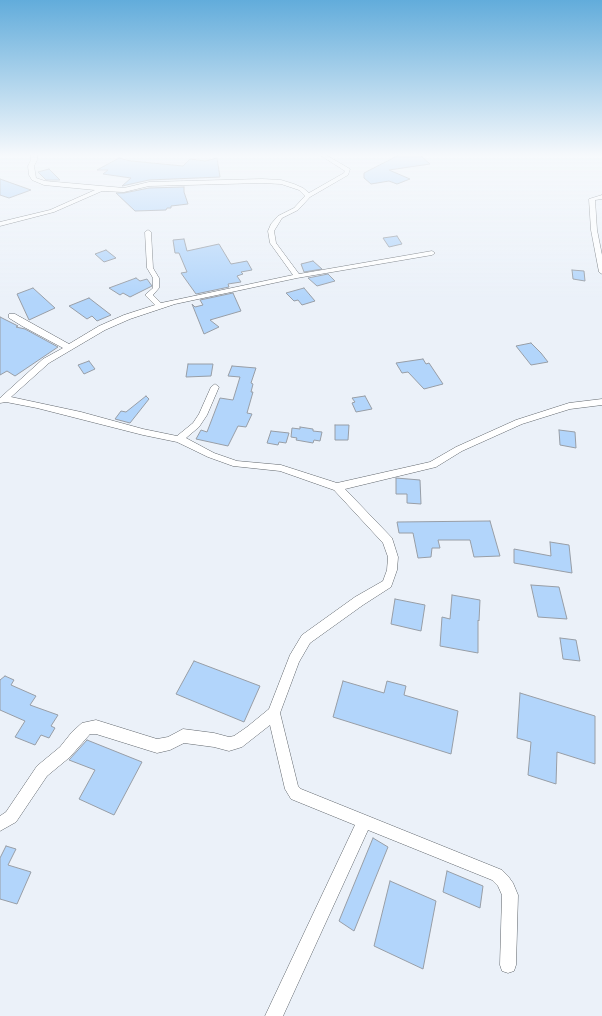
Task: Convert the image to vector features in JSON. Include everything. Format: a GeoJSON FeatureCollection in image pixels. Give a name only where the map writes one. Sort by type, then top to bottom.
{"type":"FeatureCollection","features":[{"type":"Feature","properties":{"kind":"street"},"geometry":{"type":"LineString","coordinates":[[0,224],[52,211],[71,202]]}},
{"type":"Feature","properties":{"kind":"street"},"geometry":{"type":"LineString","coordinates":[[297,276],[273,243],[271,231],[274,224],[280,217],[296,208],[302,202]]}},
{"type":"Feature","properties":{"kind":"street"},"geometry":{"type":"LineString","coordinates":[[592,202],[594,230],[602,272]]}},
{"type":"Feature","properties":{"kind":"street"},"geometry":{"type":"LineString","coordinates":[[593,213],[602,214]]}},
{"type":"Feature","properties":{"kind":"street"},"geometry":{"type":"LineString","coordinates":[[594,230],[602,231]]}},
{"type":"Feature","properties":{"kind":"street"},"geometry":{"type":"LineString","coordinates":[[148,232],[150,268],[156,278],[156,288],[149,295],[160,306]]}},
{"type":"Feature","properties":{"kind":"street"},"geometry":{"type":"LineString","coordinates":[[2,401],[41,364],[102,328],[121,319],[160,306],[209,294],[297,276],[432,253]]}},
{"type":"Feature","properties":{"kind":"street"},"geometry":{"type":"LineString","coordinates":[[12,316],[70,348]]}},
{"type":"Feature","properties":{"kind":"street"},"geometry":{"type":"LineString","coordinates":[[178,439],[196,425],[207,407],[215,387]]}},
{"type":"Feature","properties":{"kind":"street"},"geometry":{"type":"LineString","coordinates":[[0,824],[11,817],[42,771],[65,752],[77,737],[87,728],[96,727],[157,746],[170,743],[183,736],[214,740],[229,744],[237,742],[252,732],[274,713],[294,659],[306,639],[359,600],[375,592],[386,584],[392,570],[393,557],[388,541],[337,487],[281,468],[236,464],[211,455],[178,439],[143,432],[44,407],[2,401]]}},
{"type":"Feature","properties":{"kind":"street"},"geometry":{"type":"LineString","coordinates":[[337,487],[433,465],[459,449],[519,422],[570,406],[602,402]]}},
{"type":"Feature","properties":{"kind":"street"},"geometry":{"type":"LineString","coordinates":[[274,713],[292,789],[296,794],[497,875],[503,881],[508,888],[510,895],[508,965]]}},
{"type":"Feature","properties":{"kind":"street"},"geometry":{"type":"LineString","coordinates":[[274,1016],[364,822]]}},
{"type":"Feature","properties":{"kind":"building"},"geometry":{"type":"Polygon","coordinates":[[[126,202],[187,202],[188,204],[171,206],[171,208],[167,208],[166,210],[135,211],[126,202]]]}},
{"type":"Feature","properties":{"kind":"building"},"geometry":{"type":"Polygon","coordinates":[[[397,236],[402,244],[389,247],[383,238],[397,236]]]}},
{"type":"Feature","properties":{"kind":"building"},"geometry":{"type":"Polygon","coordinates":[[[184,239],[187,251],[219,244],[231,264],[247,261],[252,270],[241,272],[243,274],[237,276],[241,282],[228,284],[229,287],[196,294],[181,273],[187,272],[179,253],[175,253],[173,240],[184,239]]]}},
{"type":"Feature","properties":{"kind":"building"},"geometry":{"type":"Polygon","coordinates":[[[106,250],[116,258],[104,262],[95,254],[106,250]]]}},
{"type":"Feature","properties":{"kind":"building"},"geometry":{"type":"Polygon","coordinates":[[[313,261],[322,269],[304,272],[301,264],[313,261]]]}},
{"type":"Feature","properties":{"kind":"building"},"geometry":{"type":"Polygon","coordinates":[[[572,270],[584,271],[585,281],[573,279],[572,270]]]}},
{"type":"Feature","properties":{"kind":"building"},"geometry":{"type":"Polygon","coordinates":[[[328,274],[335,281],[317,286],[308,278],[328,274]]]}},
{"type":"Feature","properties":{"kind":"building"},"geometry":{"type":"Polygon","coordinates":[[[136,278],[140,281],[147,279],[152,286],[130,297],[123,293],[120,295],[109,288],[136,278]]]}},
{"type":"Feature","properties":{"kind":"building"},"geometry":{"type":"Polygon","coordinates":[[[33,288],[55,308],[29,320],[17,294],[33,288]]]}},
{"type":"Feature","properties":{"kind":"building"},"geometry":{"type":"Polygon","coordinates":[[[304,288],[315,301],[302,305],[298,300],[294,301],[286,293],[304,288]]]}},
{"type":"Feature","properties":{"kind":"building"},"geometry":{"type":"Polygon","coordinates":[[[233,293],[241,311],[210,320],[219,327],[204,334],[192,304],[195,307],[203,305],[200,300],[233,293]]]}},
{"type":"Feature","properties":{"kind":"building"},"geometry":{"type":"Polygon","coordinates":[[[89,298],[111,315],[97,321],[92,316],[87,319],[69,306],[89,298]]]}},
{"type":"Feature","properties":{"kind":"building"},"geometry":{"type":"Polygon","coordinates":[[[0,317],[18,326],[16,327],[25,329],[58,347],[15,376],[7,371],[0,375],[0,317]]]}},
{"type":"Feature","properties":{"kind":"building"},"geometry":{"type":"Polygon","coordinates":[[[531,343],[548,362],[531,365],[516,346],[531,343]]]}},
{"type":"Feature","properties":{"kind":"building"},"geometry":{"type":"Polygon","coordinates":[[[423,359],[426,364],[429,363],[443,384],[424,389],[408,372],[402,373],[396,363],[423,359]]]}},
{"type":"Feature","properties":{"kind":"building"},"geometry":{"type":"Polygon","coordinates":[[[89,361],[95,369],[84,374],[78,365],[89,361]]]}},
{"type":"Feature","properties":{"kind":"building"},"geometry":{"type":"Polygon","coordinates":[[[188,364],[213,364],[211,376],[186,377],[188,364]]]}},
{"type":"Feature","properties":{"kind":"building"},"geometry":{"type":"Polygon","coordinates":[[[232,366],[256,368],[251,383],[253,384],[251,392],[253,392],[247,413],[252,414],[246,427],[238,426],[228,446],[196,439],[201,430],[207,432],[220,398],[233,400],[240,377],[228,376],[232,366]]]}},
{"type":"Feature","properties":{"kind":"building"},"geometry":{"type":"Polygon","coordinates":[[[146,396],[149,399],[130,423],[115,419],[121,411],[126,412],[146,396]]]}},
{"type":"Feature","properties":{"kind":"building"},"geometry":{"type":"Polygon","coordinates":[[[365,396],[372,409],[356,412],[352,403],[355,402],[352,398],[365,396]]]}},
{"type":"Feature","properties":{"kind":"building"},"geometry":{"type":"Polygon","coordinates":[[[335,425],[349,425],[348,440],[335,440],[335,425]]]}},
{"type":"Feature","properties":{"kind":"building"},"geometry":{"type":"Polygon","coordinates":[[[300,427],[322,432],[320,441],[314,440],[313,443],[296,440],[297,438],[291,437],[292,428],[300,429],[300,427]]]}},
{"type":"Feature","properties":{"kind":"building"},"geometry":{"type":"Polygon","coordinates":[[[559,430],[575,432],[576,448],[560,445],[559,430]]]}},
{"type":"Feature","properties":{"kind":"building"},"geometry":{"type":"Polygon","coordinates":[[[271,431],[289,433],[286,443],[279,442],[278,445],[267,443],[271,431]]]}},
{"type":"Feature","properties":{"kind":"building"},"geometry":{"type":"Polygon","coordinates":[[[396,478],[420,480],[421,504],[407,503],[407,494],[396,494],[396,478]]]}},
{"type":"Feature","properties":{"kind":"building"},"geometry":{"type":"Polygon","coordinates":[[[490,521],[500,556],[474,557],[470,540],[438,540],[440,548],[432,548],[431,557],[418,558],[413,533],[399,533],[397,522],[490,521]]]}},
{"type":"Feature","properties":{"kind":"building"},"geometry":{"type":"Polygon","coordinates":[[[550,542],[569,545],[572,573],[514,563],[514,549],[551,556],[550,542]]]}},
{"type":"Feature","properties":{"kind":"building"},"geometry":{"type":"Polygon","coordinates":[[[531,585],[559,587],[567,619],[538,617],[531,585]]]}},
{"type":"Feature","properties":{"kind":"building"},"geometry":{"type":"Polygon","coordinates":[[[452,595],[480,600],[479,621],[478,620],[478,653],[440,646],[442,617],[450,619],[452,595]]]}},
{"type":"Feature","properties":{"kind":"building"},"geometry":{"type":"Polygon","coordinates":[[[395,599],[425,605],[421,631],[391,624],[395,599]]]}},
{"type":"Feature","properties":{"kind":"building"},"geometry":{"type":"Polygon","coordinates":[[[560,638],[576,640],[580,661],[563,659],[560,638]]]}},
{"type":"Feature","properties":{"kind":"building"},"geometry":{"type":"Polygon","coordinates":[[[194,661],[260,686],[244,722],[176,694],[194,661]]]}},
{"type":"Feature","properties":{"kind":"building"},"geometry":{"type":"Polygon","coordinates":[[[5,676],[14,680],[11,685],[36,696],[30,705],[58,715],[51,726],[55,728],[49,738],[41,735],[35,745],[15,737],[25,721],[0,710],[0,680],[5,676]]]}},
{"type":"Feature","properties":{"kind":"building"},"geometry":{"type":"Polygon","coordinates":[[[343,681],[384,693],[387,681],[406,686],[404,695],[458,711],[451,754],[333,717],[343,681]]]}},
{"type":"Feature","properties":{"kind":"building"},"geometry":{"type":"Polygon","coordinates":[[[520,693],[595,716],[595,764],[557,752],[556,784],[528,775],[531,742],[517,738],[520,693]]]}},
{"type":"Feature","properties":{"kind":"building"},"geometry":{"type":"Polygon","coordinates":[[[87,740],[142,762],[114,815],[79,799],[95,770],[69,760],[87,740]]]}},
{"type":"Feature","properties":{"kind":"building"},"geometry":{"type":"Polygon","coordinates":[[[373,838],[388,847],[354,931],[339,921],[373,838]]]}},
{"type":"Feature","properties":{"kind":"building"},"geometry":{"type":"Polygon","coordinates":[[[6,846],[16,849],[8,865],[31,872],[17,904],[0,899],[0,858],[6,846]]]}},
{"type":"Feature","properties":{"kind":"building"},"geometry":{"type":"Polygon","coordinates":[[[447,871],[483,886],[480,908],[443,892],[447,871]]]}},
{"type":"Feature","properties":{"kind":"building"},"geometry":{"type":"Polygon","coordinates":[[[390,881],[436,901],[423,969],[374,946],[390,881]]]}}]}
